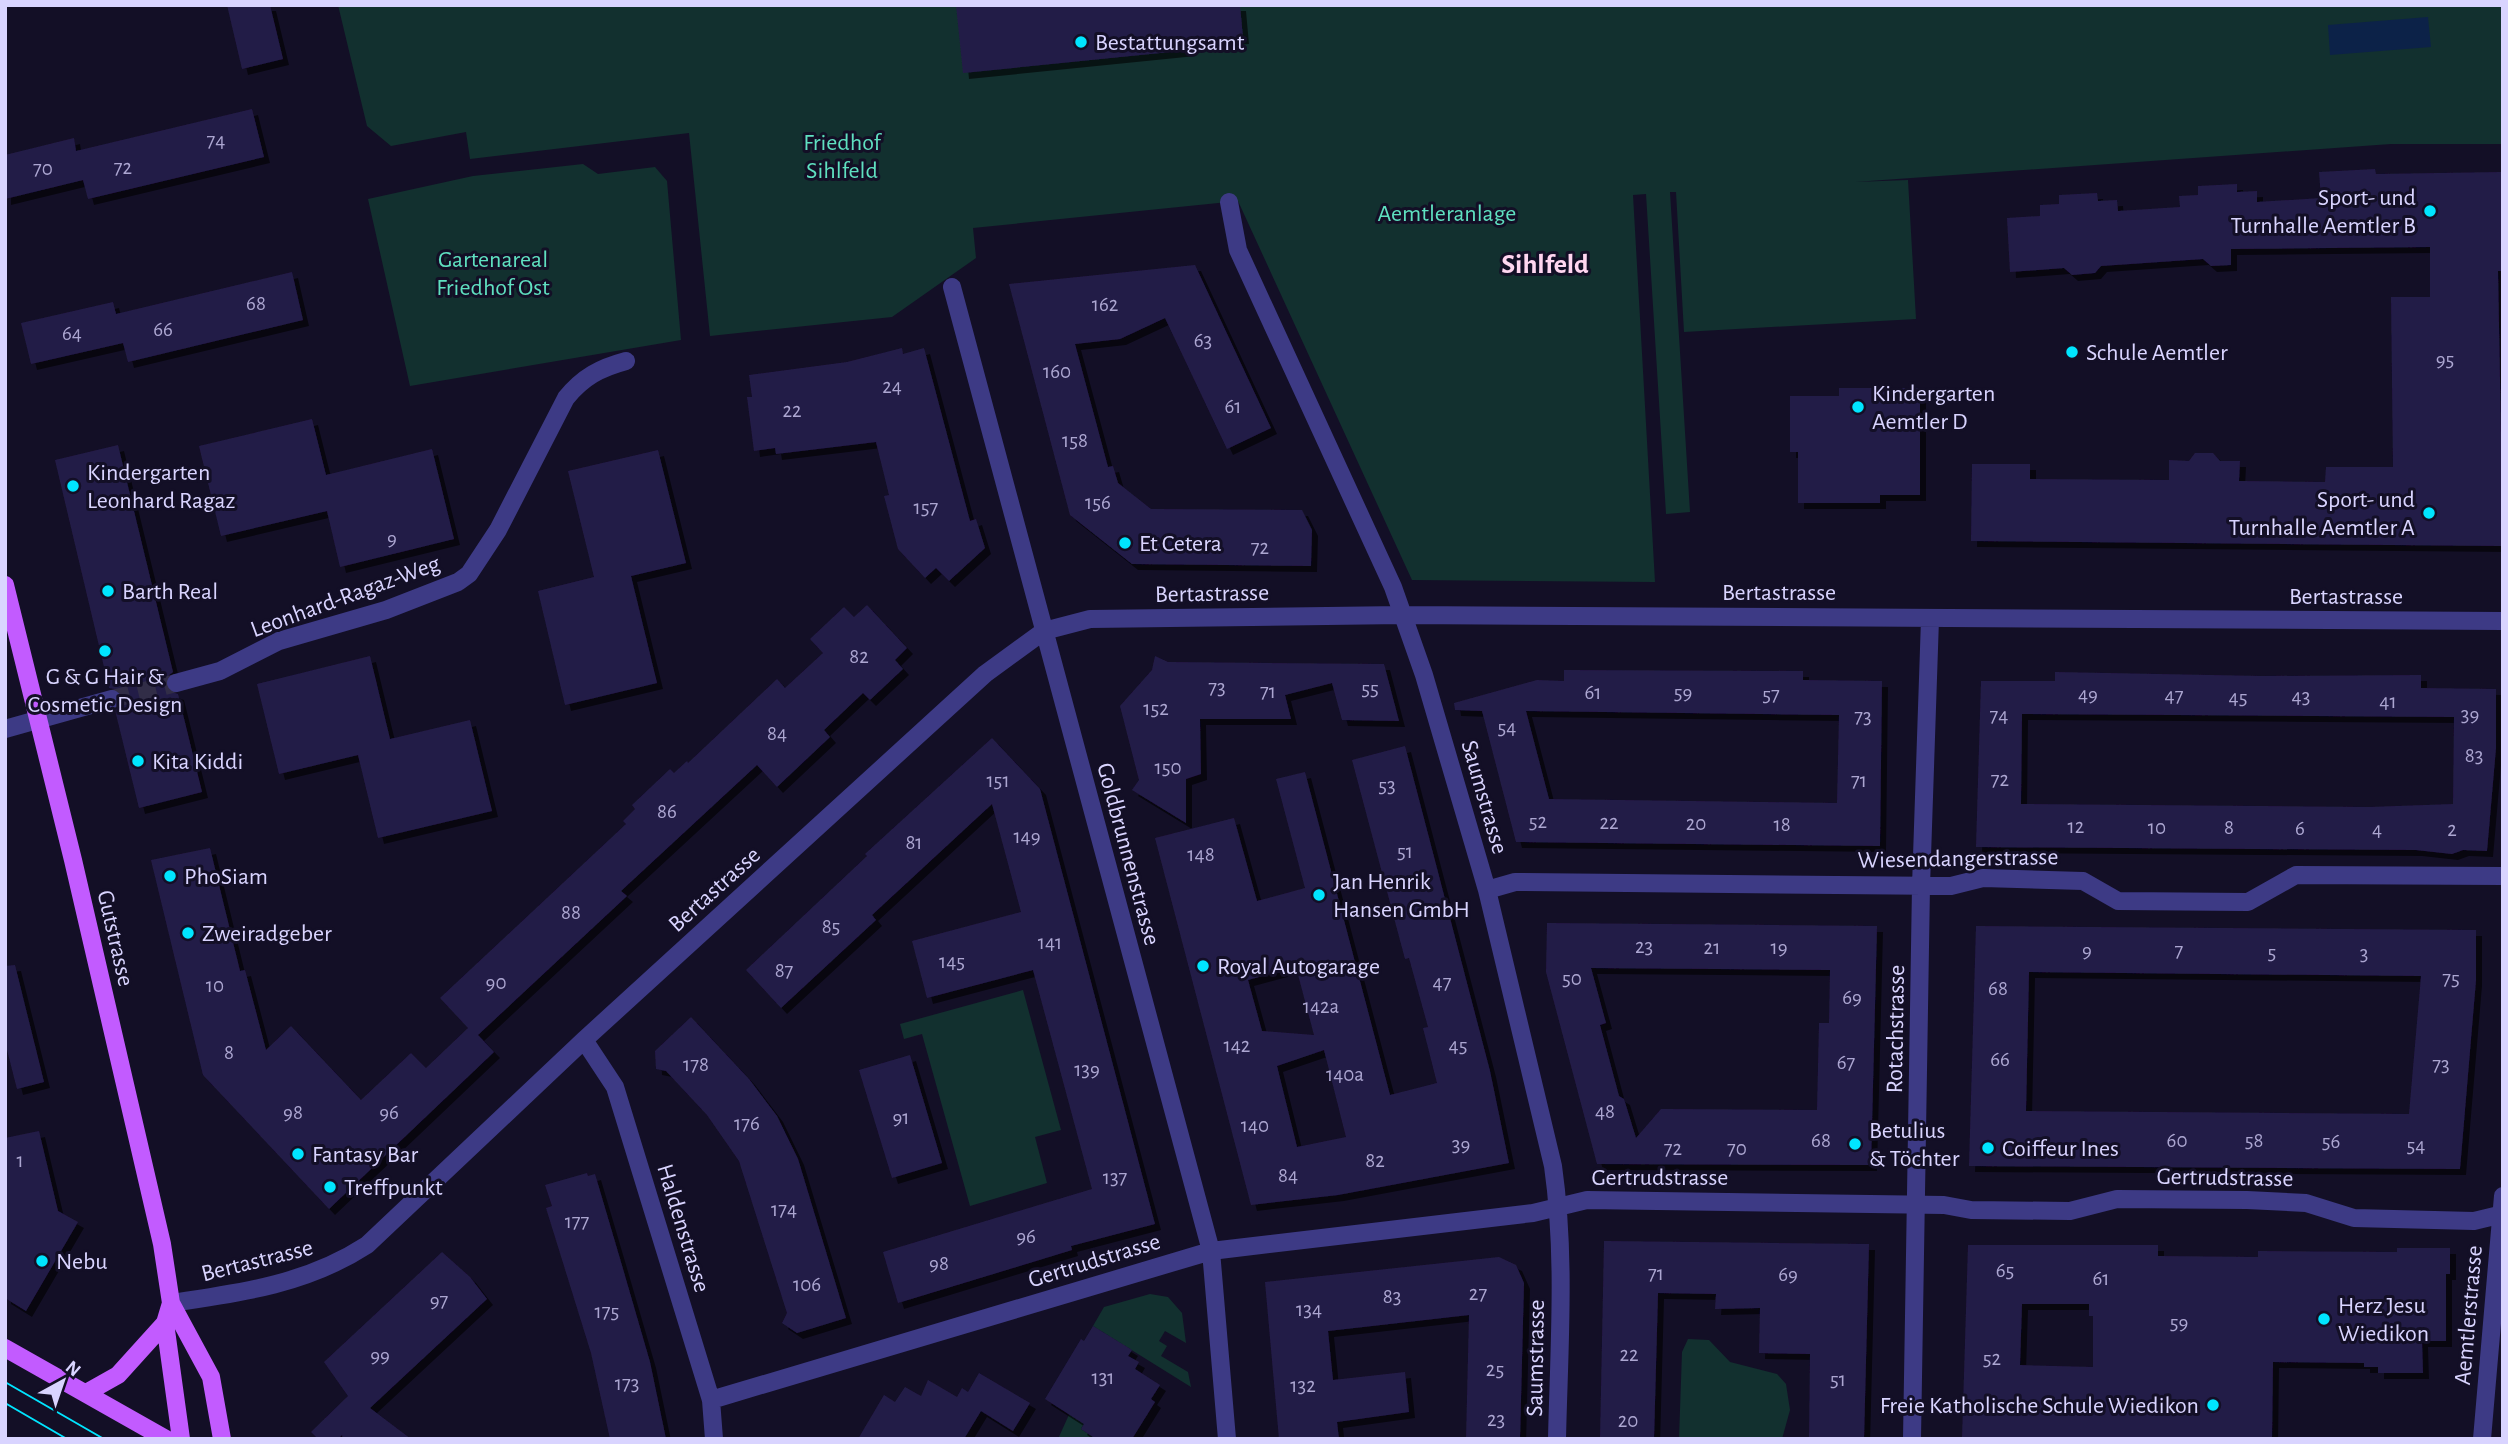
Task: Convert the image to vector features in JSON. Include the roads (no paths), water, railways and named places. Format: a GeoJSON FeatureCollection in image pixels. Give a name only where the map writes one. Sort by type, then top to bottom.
{"type":"FeatureCollection","features":[{"type":"Feature","properties":{"kind":"main road","name":"Gutstrasse"},"geometry":{"type":"LineString","coordinates":[[5,585],[162,1244],[171,1304],[211,1377],[222,1439]]}},
{"type":"Feature","properties":{"kind":"main road","name":"Gutstrasse"},"geometry":{"type":"LineString","coordinates":[[86,1394],[118,1375],[165,1323],[171,1304]]}},
{"type":"Feature","properties":{"kind":"main road","name":"Gutstrasse"},"geometry":{"type":"LineString","coordinates":[[165,1323],[181,1439]]}},
{"type":"Feature","properties":{"kind":"main road"},"geometry":{"type":"LineString","coordinates":[[5,1348],[166,1439]]}},
{"type":"Feature","properties":{"kind":"street","name":"Saumstrasse"},"geometry":{"type":"LineString","coordinates":[[1229,202],[1238,250],[1393,587],[1424,675],[1487,890],[1553,1166],[1559,1207],[1562,1241],[1557,1439]]}},
{"type":"Feature","properties":{"kind":"street","name":"Goldbrunnenstrasse"},"geometry":{"type":"LineString","coordinates":[[952,286],[1211,1251],[1227,1439]]}},
{"type":"Feature","properties":{"kind":"street","name":"Leonhard-Ragaz-Weg"},"geometry":{"type":"LineString","coordinates":[[176,683],[220,671],[279,640],[386,610],[458,582],[469,574],[498,530],[566,398],[582,379],[607,366],[626,361]]}},
{"type":"Feature","properties":{"kind":"street","name":"Bertastrasse"},"geometry":{"type":"LineString","coordinates":[[171,1304],[274,1284],[335,1265],[367,1245],[584,1040],[985,674],[1044,631],[1090,619],[1402,615],[2503,621]]}},
{"type":"Feature","properties":{"kind":"street","name":"Rotachstrasse"},"geometry":{"type":"LineString","coordinates":[[1912,1439],[1921,886],[1930,619]]}},
{"type":"Feature","properties":{"kind":"street"},"geometry":{"type":"LineString","coordinates":[[5,729],[112,699]]}},
{"type":"Feature","properties":{"kind":"street","name":"Wiesendangerstrasse"},"geometry":{"type":"LineString","coordinates":[[1487,890],[1515,882],[1951,886],[1983,878],[2083,881],[2118,901],[2248,902],[2296,875],[2503,876]]}},
{"type":"Feature","properties":{"kind":"street","name":"Haldenstrasse"},"geometry":{"type":"LineString","coordinates":[[584,1040],[615,1087],[711,1400],[714,1439]]}},
{"type":"Feature","properties":{"kind":"street","name":"Aemtlerstrasse"},"geometry":{"type":"LineString","coordinates":[[2482,1439],[2503,1196]]}},
{"type":"Feature","properties":{"kind":"street","name":"Gertrudstrasse"},"geometry":{"type":"LineString","coordinates":[[711,1400],[1211,1251],[1532,1213],[1600,1199],[1917,1204],[1971,1210],[2070,1211],[2117,1199],[2247,1200],[2306,1203],[2354,1218],[2474,1221],[2502,1214]]}},
{"type":"Feature","properties":{"kind":"water"},"geometry":{"type":"Polygon","coordinates":[[[2428,17],[2431,47],[2330,55],[2328,25],[2428,17]]]}},
{"type":"Feature","properties":{"kind":"tunnel"},"geometry":{"type":"LineString","coordinates":[[112,699],[176,683]]}},
{"type":"Feature","properties":{"kind":"tram line"},"geometry":{"type":"LineString","coordinates":[[5,1382],[104,1439]]}},
{"type":"Feature","properties":{"kind":"tram line"},"geometry":{"type":"LineString","coordinates":[[5,1403],[67,1439]]}},
{"type":"Feature","properties":{"kind":"place","name":"Bestattungsamt"},"geometry":{"type":"Point","coordinates":[1081,42]}},
{"type":"Feature","properties":{"kind":"place","name":"Sport- und Turnhalle Aemtler B"},"geometry":{"type":"Point","coordinates":[2430,211]}},
{"type":"Feature","properties":{"kind":"place","name":"Schule Aemtler"},"geometry":{"type":"Point","coordinates":[2072,352]}},
{"type":"Feature","properties":{"kind":"place","name":"Kindergarten Aemtler D"},"geometry":{"type":"Point","coordinates":[1858,407]}},
{"type":"Feature","properties":{"kind":"place","name":"Kindergarten Leonhard Ragaz"},"geometry":{"type":"Point","coordinates":[73,486]}},
{"type":"Feature","properties":{"kind":"place","name":"Sport- und Turnhalle Aemtler A"},"geometry":{"type":"Point","coordinates":[2429,513]}},
{"type":"Feature","properties":{"kind":"place","name":"Et Cetera"},"geometry":{"type":"Point","coordinates":[1125,543]}},
{"type":"Feature","properties":{"kind":"place","name":"Barth Real"},"geometry":{"type":"Point","coordinates":[108,591]}},
{"type":"Feature","properties":{"kind":"place","name":"G & G Hair & Cosmetic Design"},"geometry":{"type":"Point","coordinates":[105,651]}},
{"type":"Feature","properties":{"kind":"place","name":"Kita Kiddi"},"geometry":{"type":"Point","coordinates":[138,761]}},
{"type":"Feature","properties":{"kind":"place","name":"PhoSiam"},"geometry":{"type":"Point","coordinates":[170,876]}},
{"type":"Feature","properties":{"kind":"place","name":"Jan Henrik Hansen GmbH"},"geometry":{"type":"Point","coordinates":[1319,895]}},
{"type":"Feature","properties":{"kind":"place","name":"Zweiradgeber"},"geometry":{"type":"Point","coordinates":[188,933]}},
{"type":"Feature","properties":{"kind":"place","name":"Royal Autogarage"},"geometry":{"type":"Point","coordinates":[1203,966]}},
{"type":"Feature","properties":{"kind":"place","name":"Betulius & Töchter"},"geometry":{"type":"Point","coordinates":[1855,1144]}},
{"type":"Feature","properties":{"kind":"place","name":"Coiffeur Ines"},"geometry":{"type":"Point","coordinates":[1988,1148]}},
{"type":"Feature","properties":{"kind":"place","name":"Fantasy Bar"},"geometry":{"type":"Point","coordinates":[298,1154]}},
{"type":"Feature","properties":{"kind":"place","name":"Treffpunkt"},"geometry":{"type":"Point","coordinates":[330,1187]}},
{"type":"Feature","properties":{"kind":"place","name":"Nebu"},"geometry":{"type":"Point","coordinates":[42,1261]}},
{"type":"Feature","properties":{"kind":"place","name":"Herz Jesu Wiedikon"},"geometry":{"type":"Point","coordinates":[2324,1319]}},
{"type":"Feature","properties":{"kind":"place","name":"Freie Katholische Schule Wiedikon"},"geometry":{"type":"Point","coordinates":[2213,1405]}},
{"type":"Feature","properties":{"kind":"district","name":"Sihlfeld"},"geometry":{"type":"Point","coordinates":[1545,263]}},
{"type":"Feature","properties":{"kind":"park label","name":"Friedhof Sihlfeld"},"geometry":{"type":"Point","coordinates":[842,156]}},
{"type":"Feature","properties":{"kind":"park label","name":"Aemtleranlage"},"geometry":{"type":"Point","coordinates":[1447,213]}},
{"type":"Feature","properties":{"kind":"park label","name":"Gartenareal Friedhof Ost"},"geometry":{"type":"Point","coordinates":[493,273]}}]}
